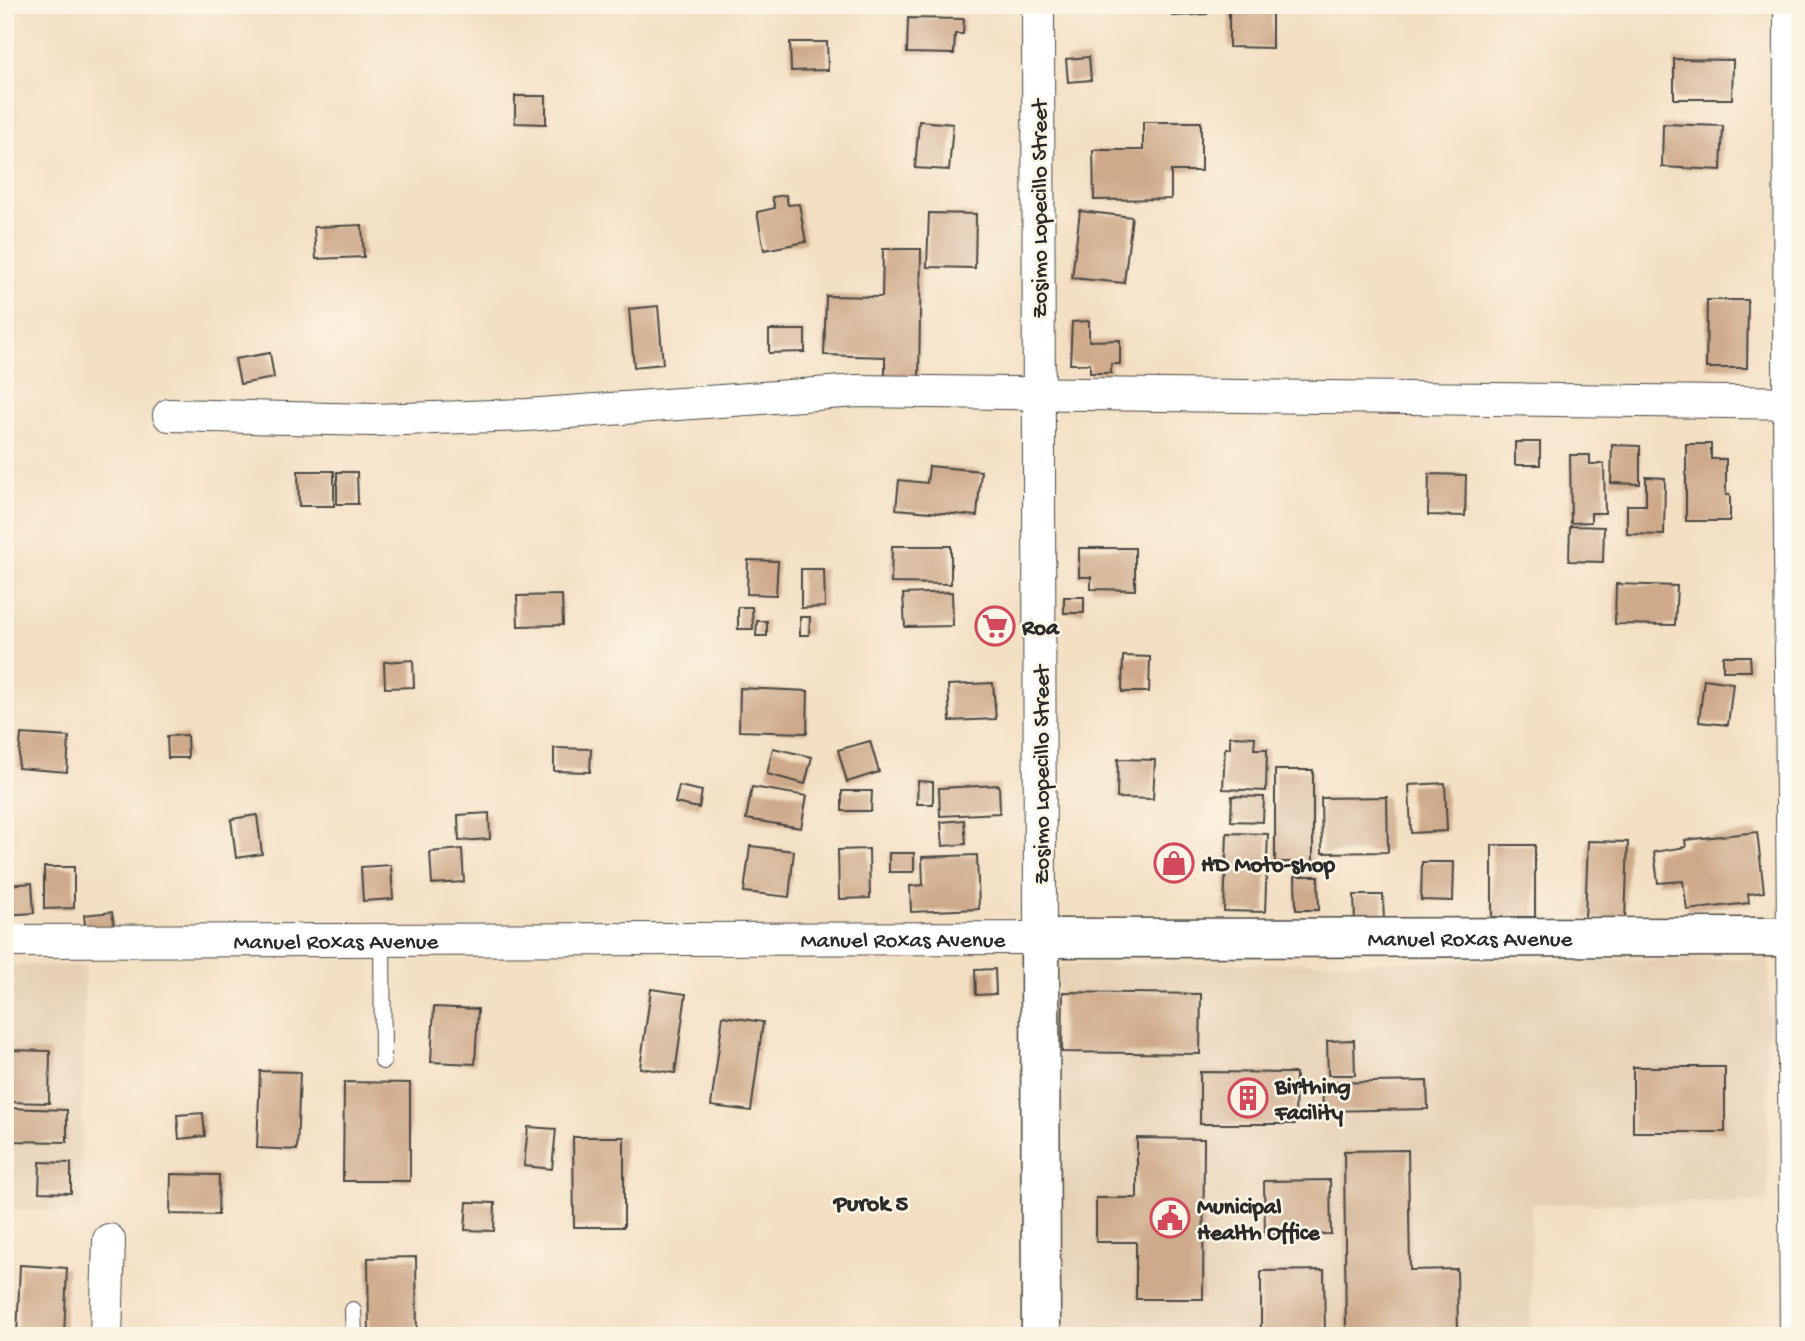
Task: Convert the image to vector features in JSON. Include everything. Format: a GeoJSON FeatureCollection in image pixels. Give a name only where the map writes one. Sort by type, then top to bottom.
{"type":"FeatureCollection","features":[{"type":"Feature","properties":{"kind":"main road","name":"Manuel Roxas Avenue"},"geometry":{"type":"LineString","coordinates":[[1040,938],[1796,937]]}},
{"type":"Feature","properties":{"kind":"main road","name":"Zosimo Lopecillo Street"},"geometry":{"type":"LineString","coordinates":[[1040,938],[1041,1336]]}},
{"type":"Feature","properties":{"kind":"street","name":"Zosimo Lopecillo Street"},"geometry":{"type":"LineString","coordinates":[[1038,5],[1040,938]]}},
{"type":"Feature","properties":{"kind":"street"},"geometry":{"type":"LineString","coordinates":[[1790,5],[1794,403],[1796,1336]]}},
{"type":"Feature","properties":{"kind":"street"},"geometry":{"type":"LineString","coordinates":[[169,415],[373,420],[527,415],[857,391],[1794,403]]}},
{"type":"Feature","properties":{"kind":"street","name":"Manuel Roxas Avenue"},"geometry":{"type":"LineString","coordinates":[[5,941],[1040,938]]}},
{"type":"Feature","properties":{"kind":"street"},"geometry":{"type":"LineString","coordinates":[[106,1336],[109,1240]]}},
{"type":"Feature","properties":{"kind":"lane"},"geometry":{"type":"LineString","coordinates":[[382,940],[383,1061]]}},
{"type":"Feature","properties":{"kind":"lane"},"geometry":{"type":"LineString","coordinates":[[353,1310],[354,1336]]}},
{"type":"Feature","properties":{"kind":"shaded area"},"geometry":{"type":"Polygon","coordinates":[[[1769,958],[1768,1202],[1531,1204],[1531,1336],[1059,1336],[1059,965],[1769,958]]]}},
{"type":"Feature","properties":{"kind":"shaded area"},"geometry":{"type":"Polygon","coordinates":[[[5,965],[85,966],[81,1211],[5,1210],[5,965]]]}},
{"type":"Feature","properties":{"kind":"building"},"geometry":{"type":"Polygon","coordinates":[[[1172,5],[1206,5],[1207,14],[1172,16],[1172,5]]]}},
{"type":"Feature","properties":{"kind":"building"},"geometry":{"type":"Polygon","coordinates":[[[1229,5],[1272,5],[1272,48],[1229,47],[1229,5]]]}},
{"type":"Feature","properties":{"kind":"building"},"geometry":{"type":"Polygon","coordinates":[[[908,18],[964,19],[963,34],[955,34],[954,54],[907,53],[908,18]]]}},
{"type":"Feature","properties":{"kind":"building"},"geometry":{"type":"Polygon","coordinates":[[[790,42],[827,42],[828,70],[791,71],[790,42]]]}},
{"type":"Feature","properties":{"kind":"building"},"geometry":{"type":"Polygon","coordinates":[[[1089,57],[1091,80],[1068,82],[1066,59],[1089,57]]]}},
{"type":"Feature","properties":{"kind":"building"},"geometry":{"type":"Polygon","coordinates":[[[1674,59],[1733,60],[1732,99],[1674,99],[1674,59]]]}},
{"type":"Feature","properties":{"kind":"building"},"geometry":{"type":"Polygon","coordinates":[[[515,96],[546,96],[546,124],[515,123],[515,96]]]}},
{"type":"Feature","properties":{"kind":"building"},"geometry":{"type":"Polygon","coordinates":[[[919,121],[953,124],[949,170],[915,168],[919,121]]]}},
{"type":"Feature","properties":{"kind":"building"},"geometry":{"type":"Polygon","coordinates":[[[1143,122],[1201,122],[1201,171],[1171,171],[1171,199],[1094,200],[1093,150],[1143,150],[1143,122]]]}},
{"type":"Feature","properties":{"kind":"building"},"geometry":{"type":"Polygon","coordinates":[[[1663,124],[1723,126],[1721,170],[1662,167],[1663,124]]]}},
{"type":"Feature","properties":{"kind":"building"},"geometry":{"type":"Polygon","coordinates":[[[786,195],[788,205],[799,204],[806,242],[764,250],[757,212],[775,208],[772,197],[786,195]]]}},
{"type":"Feature","properties":{"kind":"building"},"geometry":{"type":"Polygon","coordinates":[[[1080,211],[1132,217],[1124,283],[1072,278],[1080,211]]]}},
{"type":"Feature","properties":{"kind":"building"},"geometry":{"type":"Polygon","coordinates":[[[929,213],[976,214],[975,268],[927,267],[929,213]]]}},
{"type":"Feature","properties":{"kind":"building"},"geometry":{"type":"Polygon","coordinates":[[[362,225],[364,257],[316,259],[314,227],[362,225]]]}},
{"type":"Feature","properties":{"kind":"building"},"geometry":{"type":"Polygon","coordinates":[[[883,249],[921,249],[919,380],[885,379],[885,357],[824,355],[826,296],[882,297],[883,249]]]}},
{"type":"Feature","properties":{"kind":"building"},"geometry":{"type":"Polygon","coordinates":[[[1707,300],[1748,300],[1747,368],[1706,368],[1707,300]]]}},
{"type":"Feature","properties":{"kind":"building"},"geometry":{"type":"Polygon","coordinates":[[[658,306],[663,364],[634,367],[629,309],[658,306]]]}},
{"type":"Feature","properties":{"kind":"building"},"geometry":{"type":"Polygon","coordinates":[[[1089,321],[1089,341],[1120,340],[1120,364],[1111,364],[1111,373],[1090,373],[1090,364],[1070,364],[1072,322],[1089,321]]]}},
{"type":"Feature","properties":{"kind":"building"},"geometry":{"type":"Polygon","coordinates":[[[769,330],[805,330],[805,352],[769,353],[769,330]]]}},
{"type":"Feature","properties":{"kind":"building"},"geometry":{"type":"Polygon","coordinates":[[[270,353],[274,378],[240,384],[235,359],[270,353]]]}},
{"type":"Feature","properties":{"kind":"building"},"geometry":{"type":"Polygon","coordinates":[[[1515,442],[1540,442],[1540,465],[1515,465],[1515,442]]]}},
{"type":"Feature","properties":{"kind":"building"},"geometry":{"type":"Polygon","coordinates":[[[1686,444],[1711,444],[1711,459],[1726,459],[1726,495],[1730,495],[1730,521],[1686,521],[1686,444]]]}},
{"type":"Feature","properties":{"kind":"building"},"geometry":{"type":"Polygon","coordinates":[[[1612,445],[1640,446],[1640,484],[1611,483],[1612,445]]]}},
{"type":"Feature","properties":{"kind":"building"},"geometry":{"type":"Polygon","coordinates":[[[1570,455],[1590,455],[1590,464],[1604,464],[1605,513],[1591,513],[1591,522],[1571,523],[1570,455]]]}},
{"type":"Feature","properties":{"kind":"building"},"geometry":{"type":"Polygon","coordinates":[[[929,466],[981,471],[977,516],[896,509],[899,480],[927,483],[929,466]]]}},
{"type":"Feature","properties":{"kind":"building"},"geometry":{"type":"Polygon","coordinates":[[[298,471],[334,471],[334,506],[299,506],[298,471]]]}},
{"type":"Feature","properties":{"kind":"building"},"geometry":{"type":"Polygon","coordinates":[[[337,472],[357,472],[358,504],[337,504],[337,472]]]}},
{"type":"Feature","properties":{"kind":"building"},"geometry":{"type":"Polygon","coordinates":[[[1429,474],[1466,475],[1465,516],[1428,515],[1429,474]]]}},
{"type":"Feature","properties":{"kind":"building"},"geometry":{"type":"Polygon","coordinates":[[[1646,477],[1665,478],[1664,535],[1627,534],[1627,505],[1646,505],[1646,477]]]}},
{"type":"Feature","properties":{"kind":"building"},"geometry":{"type":"Polygon","coordinates":[[[1570,526],[1604,527],[1603,562],[1569,561],[1570,526]]]}},
{"type":"Feature","properties":{"kind":"building"},"geometry":{"type":"Polygon","coordinates":[[[892,546],[951,546],[951,584],[891,583],[892,546]]]}},
{"type":"Feature","properties":{"kind":"building"},"geometry":{"type":"Polygon","coordinates":[[[1079,548],[1135,548],[1135,590],[1091,589],[1091,577],[1079,577],[1079,548]]]}},
{"type":"Feature","properties":{"kind":"building"},"geometry":{"type":"Polygon","coordinates":[[[748,560],[778,561],[776,595],[747,594],[748,560]]]}},
{"type":"Feature","properties":{"kind":"building"},"geometry":{"type":"Polygon","coordinates":[[[801,569],[824,569],[825,607],[801,608],[801,569]]]}},
{"type":"Feature","properties":{"kind":"building"},"geometry":{"type":"Polygon","coordinates":[[[1616,584],[1677,586],[1675,625],[1615,624],[1616,584]]]}},
{"type":"Feature","properties":{"kind":"building"},"geometry":{"type":"Polygon","coordinates":[[[952,592],[953,626],[905,627],[903,594],[952,592]]]}},
{"type":"Feature","properties":{"kind":"building"},"geometry":{"type":"Polygon","coordinates":[[[562,595],[563,625],[518,626],[517,596],[562,595]]]}},
{"type":"Feature","properties":{"kind":"building"},"geometry":{"type":"Polygon","coordinates":[[[1064,597],[1084,597],[1084,613],[1064,613],[1064,597]]]}},
{"type":"Feature","properties":{"kind":"building"},"geometry":{"type":"Polygon","coordinates":[[[738,607],[752,607],[753,629],[738,629],[738,607]]]}},
{"type":"Feature","properties":{"kind":"building"},"geometry":{"type":"Polygon","coordinates":[[[800,617],[810,617],[809,635],[800,635],[800,617]]]}},
{"type":"Feature","properties":{"kind":"building"},"geometry":{"type":"Polygon","coordinates":[[[757,621],[767,621],[767,636],[756,636],[757,621]]]}},
{"type":"Feature","properties":{"kind":"building"},"geometry":{"type":"Polygon","coordinates":[[[1123,656],[1150,657],[1149,692],[1122,692],[1123,656]]]}},
{"type":"Feature","properties":{"kind":"building"},"geometry":{"type":"Polygon","coordinates":[[[1723,656],[1750,656],[1751,671],[1723,671],[1723,656]]]}},
{"type":"Feature","properties":{"kind":"building"},"geometry":{"type":"Polygon","coordinates":[[[413,660],[414,687],[385,688],[384,662],[413,660]]]}},
{"type":"Feature","properties":{"kind":"building"},"geometry":{"type":"Polygon","coordinates":[[[1704,679],[1733,683],[1728,725],[1699,722],[1704,679]]]}},
{"type":"Feature","properties":{"kind":"building"},"geometry":{"type":"Polygon","coordinates":[[[993,683],[996,719],[950,721],[948,685],[993,683]]]}},
{"type":"Feature","properties":{"kind":"building"},"geometry":{"type":"Polygon","coordinates":[[[740,688],[808,691],[807,733],[739,731],[740,688]]]}},
{"type":"Feature","properties":{"kind":"building"},"geometry":{"type":"Polygon","coordinates":[[[21,734],[69,737],[67,772],[18,768],[21,734]]]}},
{"type":"Feature","properties":{"kind":"building"},"geometry":{"type":"Polygon","coordinates":[[[187,735],[188,758],[168,758],[167,736],[187,735]]]}},
{"type":"Feature","properties":{"kind":"building"},"geometry":{"type":"Polygon","coordinates":[[[1230,736],[1255,737],[1254,749],[1267,749],[1266,791],[1223,789],[1225,748],[1230,748],[1230,736]]]}},
{"type":"Feature","properties":{"kind":"building"},"geometry":{"type":"Polygon","coordinates":[[[870,741],[879,772],[847,782],[838,750],[870,741]]]}},
{"type":"Feature","properties":{"kind":"building"},"geometry":{"type":"Polygon","coordinates":[[[554,748],[591,749],[590,772],[554,771],[554,748]]]}},
{"type":"Feature","properties":{"kind":"building"},"geometry":{"type":"Polygon","coordinates":[[[773,748],[812,757],[805,784],[767,774],[773,748]]]}},
{"type":"Feature","properties":{"kind":"building"},"geometry":{"type":"Polygon","coordinates":[[[1118,759],[1155,760],[1153,799],[1117,798],[1118,759]]]}},
{"type":"Feature","properties":{"kind":"building"},"geometry":{"type":"Polygon","coordinates":[[[1275,770],[1313,770],[1313,862],[1275,862],[1275,770]]]}},
{"type":"Feature","properties":{"kind":"building"},"geometry":{"type":"Polygon","coordinates":[[[918,781],[933,782],[933,804],[917,804],[918,781]]]}},
{"type":"Feature","properties":{"kind":"building"},"geometry":{"type":"Polygon","coordinates":[[[1445,783],[1447,831],[1411,833],[1409,785],[1445,783]]]}},
{"type":"Feature","properties":{"kind":"building"},"geometry":{"type":"Polygon","coordinates":[[[999,785],[1000,813],[940,816],[939,788],[999,785]]]}},
{"type":"Feature","properties":{"kind":"building"},"geometry":{"type":"Polygon","coordinates":[[[679,786],[702,791],[699,808],[675,803],[679,786]]]}},
{"type":"Feature","properties":{"kind":"building"},"geometry":{"type":"Polygon","coordinates":[[[752,787],[807,796],[801,828],[746,819],[752,787]]]}},
{"type":"Feature","properties":{"kind":"building"},"geometry":{"type":"Polygon","coordinates":[[[842,791],[872,791],[871,811],[842,811],[842,791]]]}},
{"type":"Feature","properties":{"kind":"building"},"geometry":{"type":"Polygon","coordinates":[[[1232,796],[1264,797],[1263,822],[1231,821],[1232,796]]]}},
{"type":"Feature","properties":{"kind":"building"},"geometry":{"type":"Polygon","coordinates":[[[1387,797],[1388,852],[1322,853],[1321,798],[1387,797]]]}},
{"type":"Feature","properties":{"kind":"building"},"geometry":{"type":"Polygon","coordinates":[[[489,813],[490,839],[459,841],[458,815],[489,813]]]}},
{"type":"Feature","properties":{"kind":"building"},"geometry":{"type":"Polygon","coordinates":[[[257,815],[262,854],[236,858],[231,819],[257,815]]]}},
{"type":"Feature","properties":{"kind":"building"},"geometry":{"type":"Polygon","coordinates":[[[964,820],[966,844],[943,846],[941,822],[964,820]]]}},
{"type":"Feature","properties":{"kind":"building"},"geometry":{"type":"Polygon","coordinates":[[[1757,832],[1764,892],[1748,894],[1749,903],[1687,910],[1683,881],[1658,883],[1654,852],[1686,847],[1685,840],[1757,832]]]}},
{"type":"Feature","properties":{"kind":"building"},"geometry":{"type":"Polygon","coordinates":[[[1227,833],[1268,834],[1265,912],[1224,911],[1227,833]]]}},
{"type":"Feature","properties":{"kind":"building"},"geometry":{"type":"Polygon","coordinates":[[[1588,841],[1628,842],[1625,920],[1585,918],[1588,841]]]}},
{"type":"Feature","properties":{"kind":"building"},"geometry":{"type":"Polygon","coordinates":[[[1492,845],[1535,845],[1535,917],[1492,917],[1492,845]]]}},
{"type":"Feature","properties":{"kind":"building"},"geometry":{"type":"Polygon","coordinates":[[[750,846],[794,851],[789,897],[744,892],[750,846]]]}},
{"type":"Feature","properties":{"kind":"building"},"geometry":{"type":"Polygon","coordinates":[[[462,849],[464,882],[432,884],[430,852],[462,849]]]}},
{"type":"Feature","properties":{"kind":"building"},"geometry":{"type":"Polygon","coordinates":[[[869,849],[870,898],[839,899],[838,850],[869,849]]]}},
{"type":"Feature","properties":{"kind":"building"},"geometry":{"type":"Polygon","coordinates":[[[889,853],[914,853],[914,872],[889,872],[889,853]]]}},
{"type":"Feature","properties":{"kind":"building"},"geometry":{"type":"Polygon","coordinates":[[[977,855],[979,909],[911,912],[910,886],[923,885],[922,857],[977,855]]]}},
{"type":"Feature","properties":{"kind":"building"},"geometry":{"type":"Polygon","coordinates":[[[1422,862],[1454,862],[1453,901],[1421,900],[1422,862]]]}},
{"type":"Feature","properties":{"kind":"building"},"geometry":{"type":"Polygon","coordinates":[[[391,865],[393,899],[363,901],[361,867],[391,865]]]}},
{"type":"Feature","properties":{"kind":"building"},"geometry":{"type":"Polygon","coordinates":[[[44,867],[74,867],[74,908],[44,909],[44,867]]]}},
{"type":"Feature","properties":{"kind":"building"},"geometry":{"type":"Polygon","coordinates":[[[1295,876],[1318,876],[1319,910],[1296,910],[1295,876]]]}},
{"type":"Feature","properties":{"kind":"building"},"geometry":{"type":"Polygon","coordinates":[[[32,883],[34,913],[5,915],[7,885],[32,883]]]}},
{"type":"Feature","properties":{"kind":"building"},"geometry":{"type":"Polygon","coordinates":[[[1354,895],[1383,895],[1384,922],[1355,923],[1354,895]]]}},
{"type":"Feature","properties":{"kind":"building"},"geometry":{"type":"Polygon","coordinates":[[[112,912],[115,932],[86,934],[84,915],[112,912]]]}},
{"type":"Feature","properties":{"kind":"building"},"geometry":{"type":"Polygon","coordinates":[[[995,969],[996,994],[976,995],[975,970],[995,969]]]}},
{"type":"Feature","properties":{"kind":"building"},"geometry":{"type":"Polygon","coordinates":[[[651,989],[686,994],[675,1073],[640,1068],[651,989]]]}},
{"type":"Feature","properties":{"kind":"building"},"geometry":{"type":"Polygon","coordinates":[[[1063,992],[1201,994],[1200,1054],[1062,1052],[1063,992]]]}},
{"type":"Feature","properties":{"kind":"building"},"geometry":{"type":"Polygon","coordinates":[[[434,1007],[478,1009],[475,1064],[431,1062],[434,1007]]]}},
{"type":"Feature","properties":{"kind":"building"},"geometry":{"type":"Polygon","coordinates":[[[723,1016],[763,1022],[751,1111],[711,1106],[723,1016]]]}},
{"type":"Feature","properties":{"kind":"building"},"geometry":{"type":"Polygon","coordinates":[[[1354,1040],[1355,1075],[1328,1075],[1327,1041],[1354,1040]]]}},
{"type":"Feature","properties":{"kind":"building"},"geometry":{"type":"Polygon","coordinates":[[[5,1050],[50,1051],[49,1103],[5,1102],[5,1050]]]}},
{"type":"Feature","properties":{"kind":"building"},"geometry":{"type":"Polygon","coordinates":[[[1633,1067],[1725,1067],[1725,1132],[1633,1132],[1633,1067]]]}},
{"type":"Feature","properties":{"kind":"building"},"geometry":{"type":"Polygon","coordinates":[[[260,1071],[300,1072],[297,1150],[257,1148],[260,1071]]]}},
{"type":"Feature","properties":{"kind":"building","name":"Birthing Facility"},"geometry":{"type":"Polygon","coordinates":[[[1200,1072],[1296,1073],[1295,1124],[1200,1124],[1200,1072]]]}},
{"type":"Feature","properties":{"kind":"building"},"geometry":{"type":"Polygon","coordinates":[[[1427,1081],[1428,1109],[1323,1111],[1322,1083],[1427,1081]]]}},
{"type":"Feature","properties":{"kind":"building"},"geometry":{"type":"Polygon","coordinates":[[[344,1082],[410,1083],[410,1181],[343,1181],[344,1082]]]}},
{"type":"Feature","properties":{"kind":"building"},"geometry":{"type":"Polygon","coordinates":[[[5,1108],[67,1110],[67,1142],[5,1141],[5,1108]]]}},
{"type":"Feature","properties":{"kind":"building"},"geometry":{"type":"Polygon","coordinates":[[[203,1113],[205,1136],[179,1139],[177,1115],[203,1113]]]}},
{"type":"Feature","properties":{"kind":"building"},"geometry":{"type":"Polygon","coordinates":[[[528,1127],[556,1129],[552,1169],[524,1166],[528,1127]]]}},
{"type":"Feature","properties":{"kind":"building"},"geometry":{"type":"Polygon","coordinates":[[[573,1137],[624,1137],[624,1227],[574,1227],[573,1137]]]}},
{"type":"Feature","properties":{"kind":"building"},"geometry":{"type":"Polygon","coordinates":[[[1137,1138],[1204,1139],[1203,1299],[1136,1299],[1136,1242],[1096,1242],[1096,1198],[1137,1198],[1137,1138]]]}},
{"type":"Feature","properties":{"kind":"building"},"geometry":{"type":"Polygon","coordinates":[[[1408,1150],[1410,1270],[1457,1269],[1458,1334],[1346,1335],[1344,1151],[1408,1150]]]}},
{"type":"Feature","properties":{"kind":"building"},"geometry":{"type":"Polygon","coordinates":[[[40,1162],[71,1163],[71,1193],[39,1192],[40,1162]]]}},
{"type":"Feature","properties":{"kind":"building"},"geometry":{"type":"Polygon","coordinates":[[[171,1174],[219,1175],[218,1215],[170,1214],[171,1174]]]}},
{"type":"Feature","properties":{"kind":"building"},"geometry":{"type":"Polygon","coordinates":[[[1330,1180],[1331,1234],[1265,1235],[1264,1181],[1330,1180]]]}},
{"type":"Feature","properties":{"kind":"building"},"geometry":{"type":"Polygon","coordinates":[[[467,1202],[495,1203],[494,1231],[465,1230],[467,1202]]]}},
{"type":"Feature","properties":{"kind":"building"},"geometry":{"type":"Polygon","coordinates":[[[416,1257],[417,1336],[369,1336],[368,1258],[416,1257]]]}},
{"type":"Feature","properties":{"kind":"building"},"geometry":{"type":"Polygon","coordinates":[[[20,1265],[67,1268],[64,1336],[17,1336],[20,1265]]]}},
{"type":"Feature","properties":{"kind":"building"},"geometry":{"type":"Polygon","coordinates":[[[1324,1270],[1325,1336],[1261,1336],[1261,1271],[1324,1270]]]}},
{"type":"Feature","properties":{"kind":"place","name":"Roa"},"geometry":{"type":"Point","coordinates":[995,626]}},
{"type":"Feature","properties":{"kind":"place","name":"HD Moto-shop"},"geometry":{"type":"Point","coordinates":[1174,863]}},
{"type":"Feature","properties":{"kind":"place","name":"Birthing Facility"},"geometry":{"type":"Point","coordinates":[1248,1098]}},
{"type":"Feature","properties":{"kind":"place","name":"Municipal Health Office"},"geometry":{"type":"Point","coordinates":[1170,1218]}},
{"type":"Feature","properties":{"kind":"district","name":"Purok 5"},"geometry":{"type":"Point","coordinates":[871,1202]}}]}
